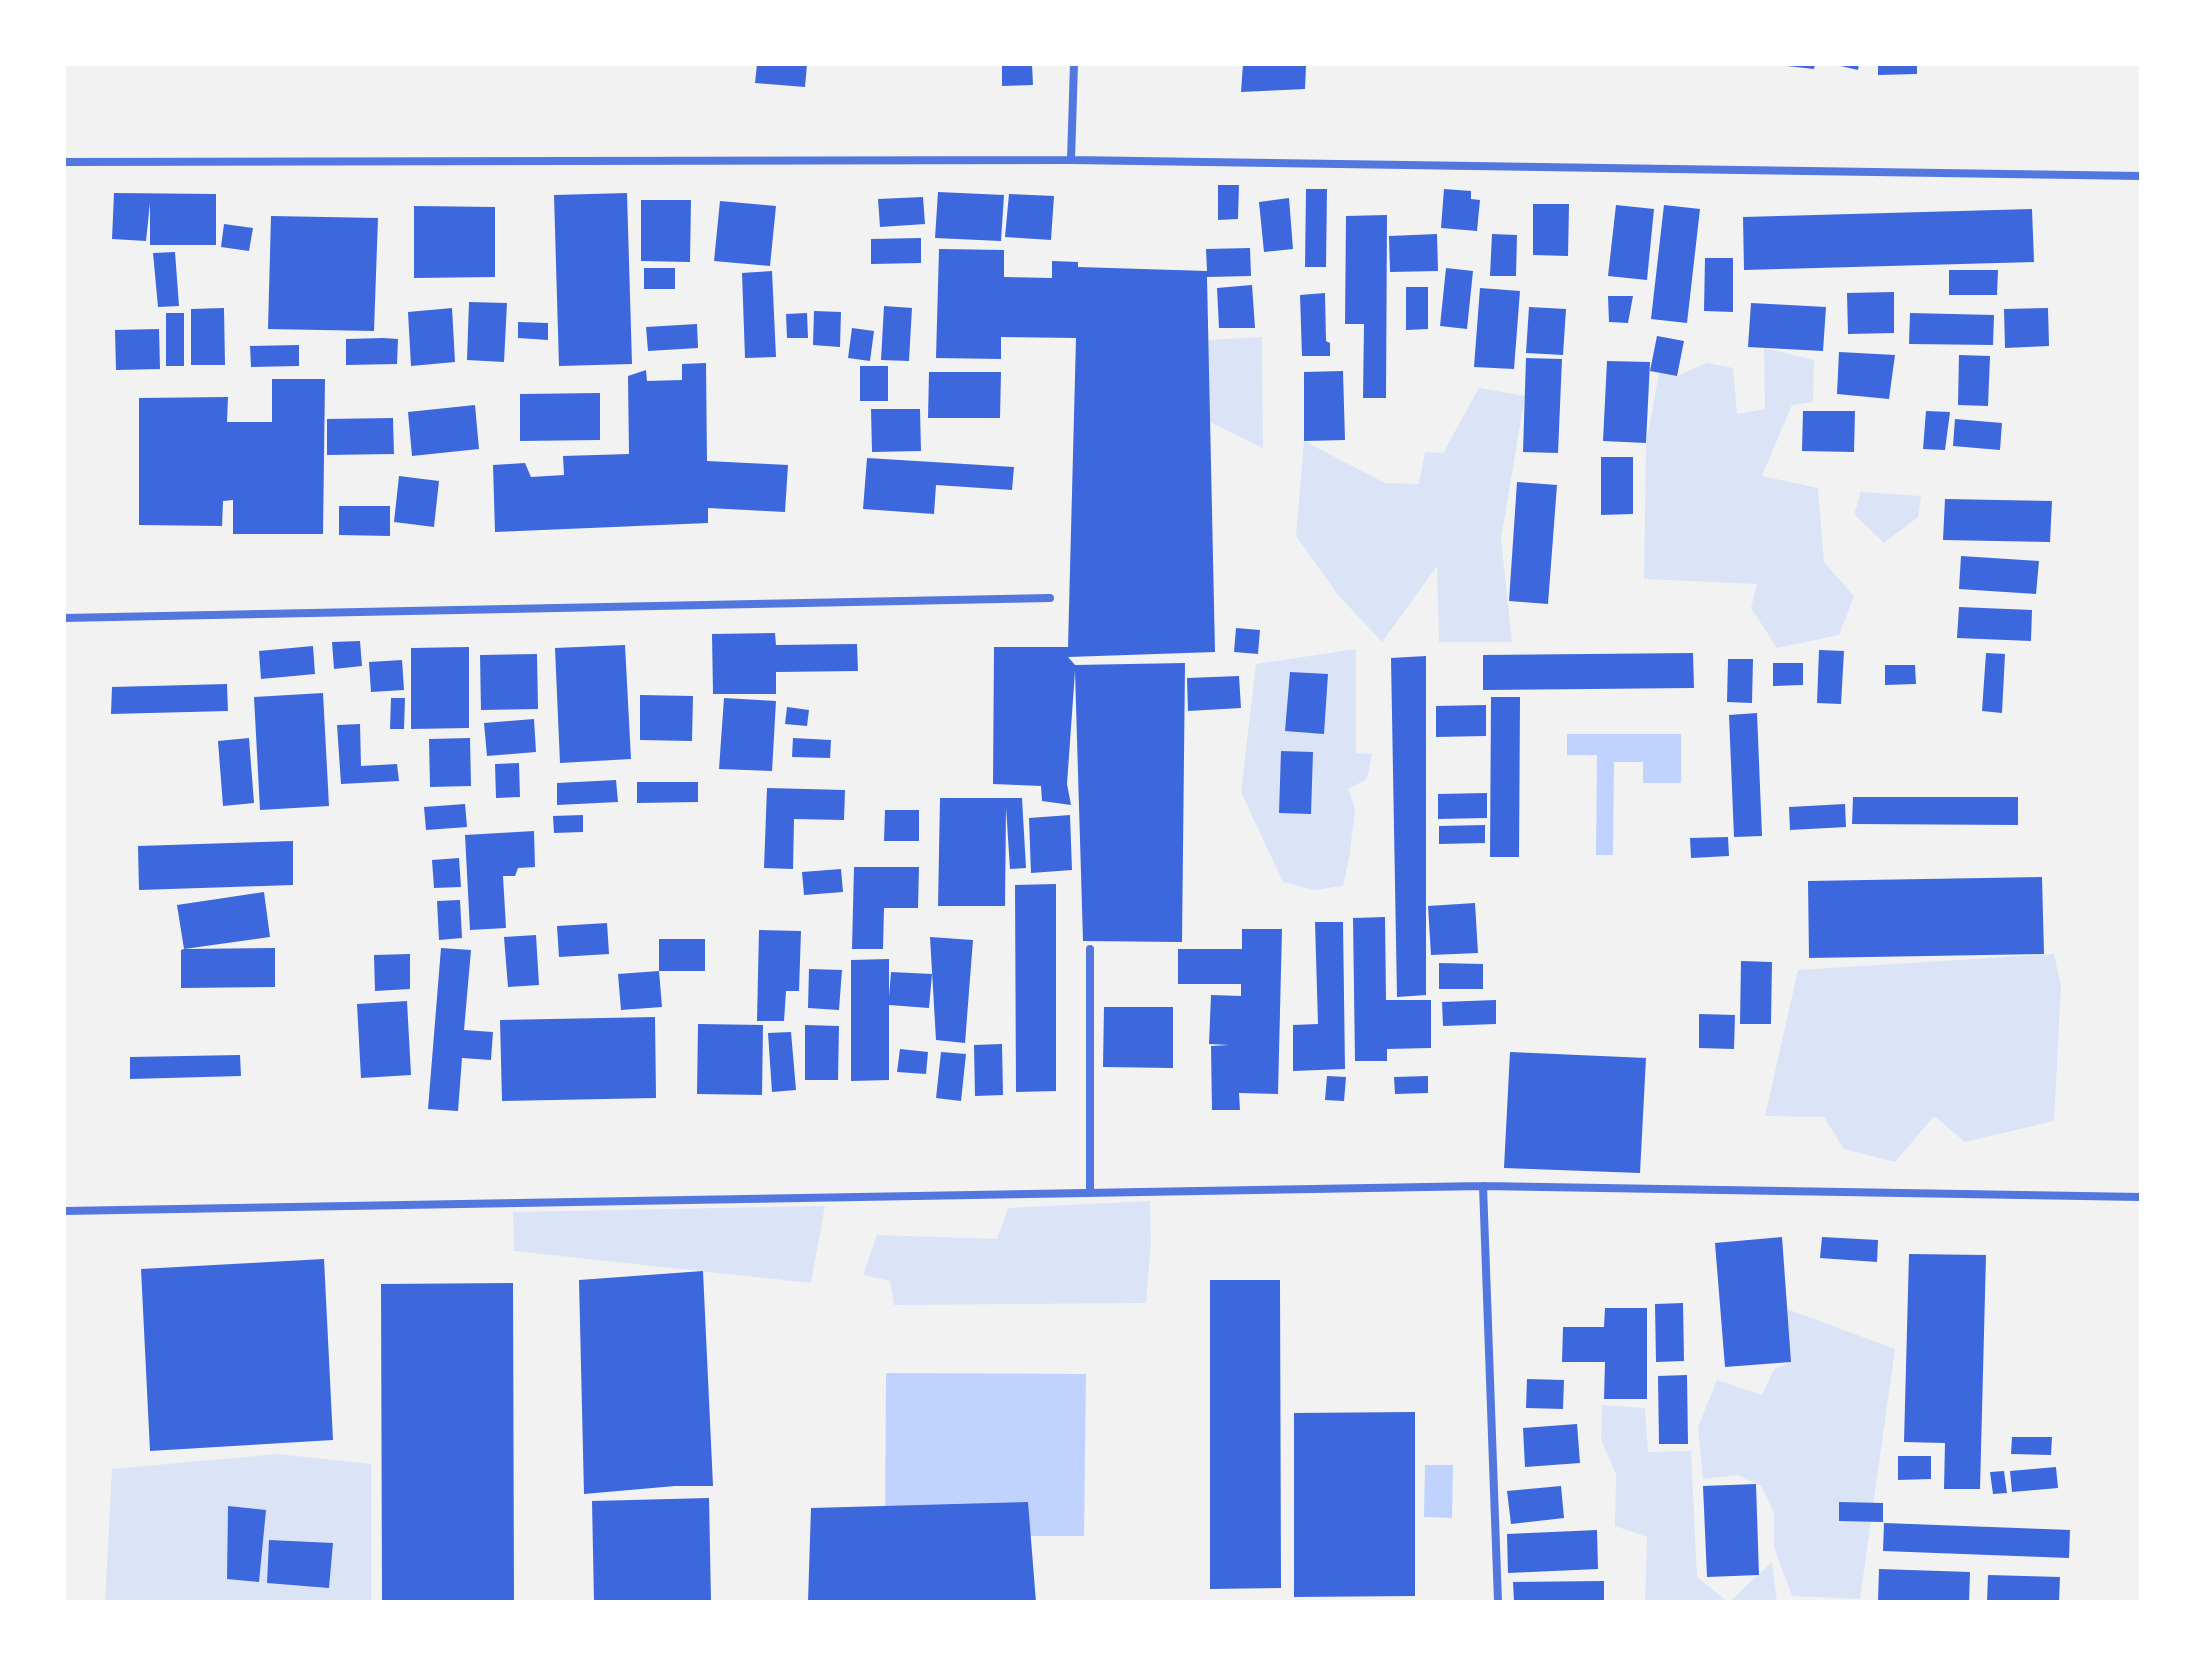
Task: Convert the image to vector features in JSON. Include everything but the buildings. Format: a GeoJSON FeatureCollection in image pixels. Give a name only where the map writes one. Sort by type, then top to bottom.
{"type":"FeatureCollection","features":[{"type":"Feature","properties":{"kind":"street"},"geometry":{"type":"LineString","coordinates":[[1071,160],[1074,64]]}},
{"type":"Feature","properties":{"kind":"street"},"geometry":{"type":"LineString","coordinates":[[64,162],[1071,160],[2141,176]]}},
{"type":"Feature","properties":{"kind":"street"},"geometry":{"type":"LineString","coordinates":[[64,618],[1050,598]]}},
{"type":"Feature","properties":{"kind":"street"},"geometry":{"type":"LineString","coordinates":[[1090,949],[1090,1193]]}},
{"type":"Feature","properties":{"kind":"street"},"geometry":{"type":"LineString","coordinates":[[1483,1186],[1498,1602]]}},
{"type":"Feature","properties":{"kind":"street"},"geometry":{"type":"LineString","coordinates":[[64,1211],[1483,1186],[2141,1197]]}},
{"type":"Feature","properties":{"kind":"shaded area"},"geometry":{"type":"Polygon","coordinates":[[[1262,337],[1263,448],[1210,422],[1208,340],[1262,337]]]}},
{"type":"Feature","properties":{"kind":"shaded area"},"geometry":{"type":"Polygon","coordinates":[[[1764,348],[1814,360],[1813,402],[1792,405],[1762,476],[1818,488],[1824,562],[1854,596],[1839,635],[1777,648],[1751,608],[1757,584],[1644,579],[1646,443],[1659,373],[1677,376],[1707,363],[1733,368],[1737,414],[1765,409],[1764,348]]]}},
{"type":"Feature","properties":{"kind":"shaded area"},"geometry":{"type":"Polygon","coordinates":[[[1479,388],[1525,396],[1501,539],[1512,642],[1439,642],[1437,566],[1382,642],[1339,596],[1296,536],[1304,441],[1385,483],[1419,484],[1425,452],[1443,453],[1479,388]]]}},
{"type":"Feature","properties":{"kind":"shaded area"},"geometry":{"type":"Polygon","coordinates":[[[1861,492],[1921,496],[1918,517],[1884,543],[1854,514],[1861,492]]]}},
{"type":"Feature","properties":{"kind":"shaded area"},"geometry":{"type":"Polygon","coordinates":[[[1356,649],[1356,753],[1372,754],[1367,779],[1348,789],[1355,809],[1343,886],[1314,890],[1283,882],[1241,792],[1256,664],[1356,649]]]}},
{"type":"Feature","properties":{"kind":"shaded area"},"geometry":{"type":"Polygon","coordinates":[[[2054,954],[2061,987],[2054,1121],[1965,1142],[1934,1116],[1895,1162],[1844,1149],[1824,1117],[1765,1116],[1798,970],[2054,954]]]}},
{"type":"Feature","properties":{"kind":"shaded area"},"geometry":{"type":"Polygon","coordinates":[[[1150,1201],[1151,1242],[1146,1303],[894,1305],[890,1281],[863,1275],[877,1235],[997,1239],[1008,1208],[1150,1201]]]}},
{"type":"Feature","properties":{"kind":"shaded area"},"geometry":{"type":"Polygon","coordinates":[[[825,1206],[811,1283],[514,1251],[513,1212],[825,1206]]]}},
{"type":"Feature","properties":{"kind":"shaded area"},"geometry":{"type":"Polygon","coordinates":[[[1787,1309],[1895,1349],[1860,1599],[1792,1596],[1774,1547],[1774,1513],[1761,1486],[1737,1475],[1703,1479],[1698,1427],[1717,1380],[1762,1395],[1774,1369],[1791,1362],[1787,1309]]]}},
{"type":"Feature","properties":{"kind":"shaded area"},"geometry":{"type":"Polygon","coordinates":[[[1602,1405],[1645,1408],[1648,1452],[1691,1451],[1697,1577],[1728,1602],[1645,1602],[1647,1537],[1615,1526],[1616,1474],[1601,1440],[1602,1405]]]}},
{"type":"Feature","properties":{"kind":"shaded area"},"geometry":{"type":"Polygon","coordinates":[[[278,1454],[371,1464],[371,1602],[105,1602],[112,1469],[278,1454]]]}},
{"type":"Feature","properties":{"kind":"shaded area"},"geometry":{"type":"Polygon","coordinates":[[[1772,1562],[1777,1602],[1729,1602],[1772,1562]]]}},
{"type":"Feature","properties":{"kind":"water"},"geometry":{"type":"Polygon","coordinates":[[[1567,734],[1681,734],[1681,783],[1643,783],[1643,762],[1614,762],[1613,855],[1596,855],[1597,755],[1567,755],[1567,734]]]}},
{"type":"Feature","properties":{"kind":"water"},"geometry":{"type":"Polygon","coordinates":[[[886,1373],[1086,1374],[1084,1536],[885,1536],[886,1373]]]}},
{"type":"Feature","properties":{"kind":"water"},"geometry":{"type":"Polygon","coordinates":[[[1425,1465],[1453,1465],[1452,1518],[1424,1517],[1425,1465]]]}}]}
